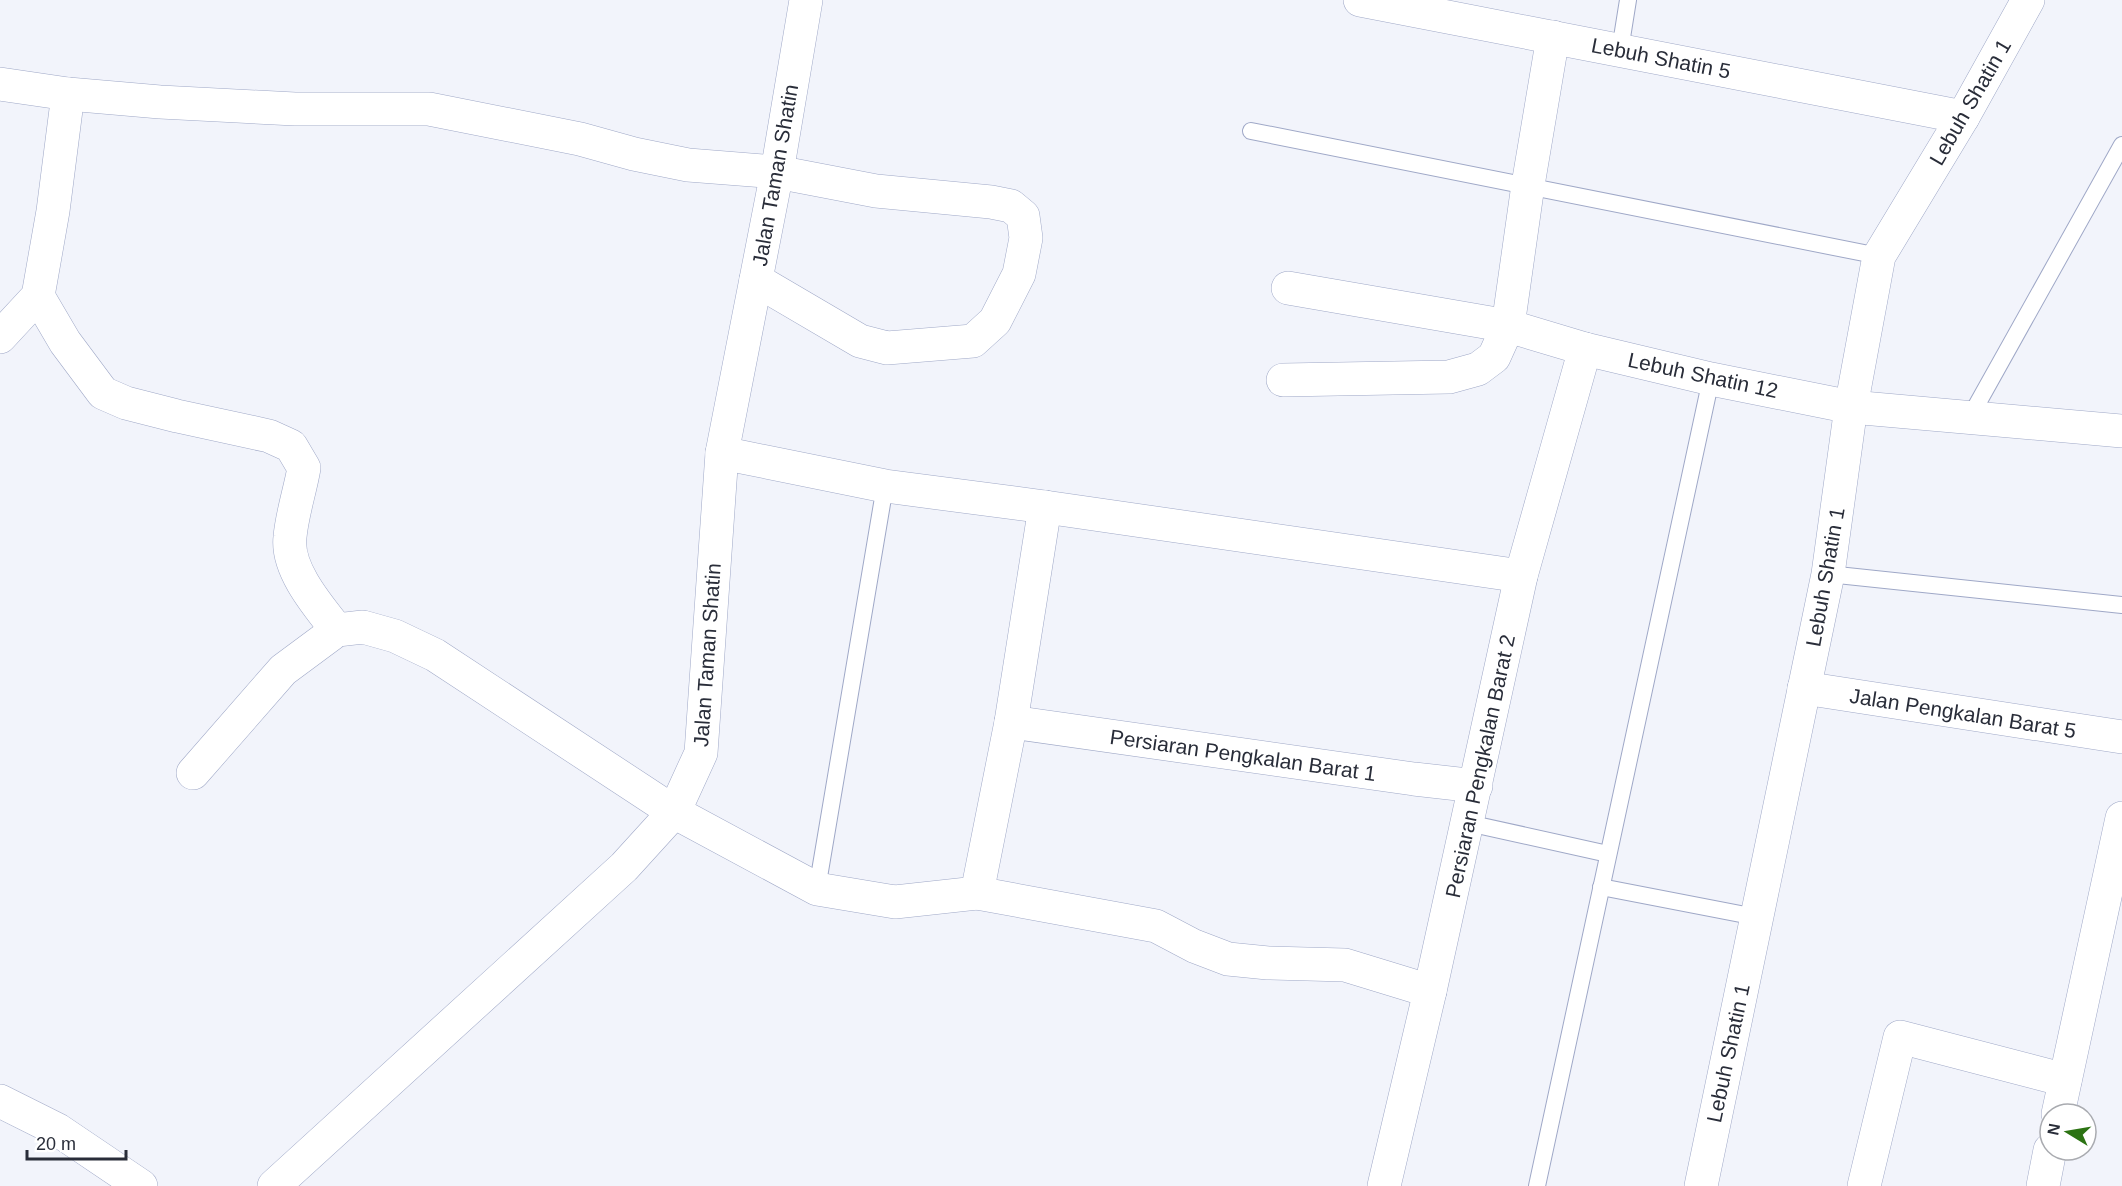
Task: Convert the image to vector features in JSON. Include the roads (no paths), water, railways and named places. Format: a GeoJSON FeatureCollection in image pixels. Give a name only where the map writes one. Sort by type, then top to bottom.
{"type":"FeatureCollection","features":[{"type":"Feature","properties":{"kind":"street","name":"Jalan Taman Shatin"},"geometry":{"type":"LineString","coordinates":[[274,1186],[624,867],[674,812],[701,753],[722,453],[777,172],[806,0]]}},
{"type":"Feature","properties":{"kind":"street","name":"Lebuh Shatin 5"},"geometry":{"type":"LineString","coordinates":[[1360,0],[1425,6],[1554,38],[1963,117]]}},
{"type":"Feature","properties":{"kind":"street","name":"Lebuh Shatin 1"},"geometry":{"type":"LineString","coordinates":[[1701,1186],[1828,574],[1851,406],[1879,256],[1963,117],[2028,0]]}},
{"type":"Feature","properties":{"kind":"street"},"geometry":{"type":"LineString","coordinates":[[1283,380],[1449,377],[1478,369],[1494,357],[1509,327],[1528,185],[1554,38]]}},
{"type":"Feature","properties":{"kind":"street"},"geometry":{"type":"LineString","coordinates":[[0,84],[68,94],[160,102],[295,109],[429,109],[580,139],[634,154],[688,165],[777,172],[876,191],[991,202],[1011,206],[1023,216],[1026,238],[1018,274],[995,321],[973,341],[887,348],[860,341],[756,280]]}},
{"type":"Feature","properties":{"kind":"street"},"geometry":{"type":"LineString","coordinates":[[0,337],[38,296],[53,211],[68,94]]}},
{"type":"Feature","properties":{"kind":"street","name":"Lebuh Shatin 12"},"geometry":{"type":"LineString","coordinates":[[1288,288],[1509,327],[1585,349],[1711,379],[1851,406],[2122,431]]}},
{"type":"Feature","properties":{"kind":"street"},"geometry":{"type":"LineString","coordinates":[[38,296],[65,342],[103,393],[126,403],[269,436],[291,446],[304,468],[289,538],[291,558],[308,592],[337,630]]}},
{"type":"Feature","properties":{"kind":"street","name":"Persiaran Pengkalan Barat 2"},"geometry":{"type":"LineString","coordinates":[[1384,1186],[1468,823],[1521,576],[1585,349]]}},
{"type":"Feature","properties":{"kind":"street"},"geometry":{"type":"LineString","coordinates":[[722,453],[885,486],[1521,576]]}},
{"type":"Feature","properties":{"kind":"street"},"geometry":{"type":"LineString","coordinates":[[977,893],[1011,722],[1045,507]]}},
{"type":"Feature","properties":{"kind":"street"},"geometry":{"type":"LineString","coordinates":[[193,773],[283,670],[337,630],[363,627],[395,636],[435,655],[674,812],[817,889],[895,902],[977,893],[1156,926],[1194,946],[1228,959],[1268,963],[1345,965],[1430,991]]}},
{"type":"Feature","properties":{"kind":"street","name":"Jalan Pengkalan Barat 5"},"geometry":{"type":"LineString","coordinates":[[1804,688],[2122,737]]}},
{"type":"Feature","properties":{"kind":"street","name":"Persiaran Pengkalan Barat 1"},"geometry":{"type":"LineString","coordinates":[[1011,722],[1476,786]]}},
{"type":"Feature","properties":{"kind":"street"},"geometry":{"type":"LineString","coordinates":[[2060,1102],[2122,818]]}},
{"type":"Feature","properties":{"kind":"street"},"geometry":{"type":"LineString","coordinates":[[1864,1186],[1900,1037],[2064,1080]]}},
{"type":"Feature","properties":{"kind":"street"},"geometry":{"type":"LineString","coordinates":[[0,1101],[58,1130],[141,1186]]}},
{"type":"Feature","properties":{"kind":"street"},"geometry":{"type":"LineString","coordinates":[[2043,1186],[2048,1162]]}},
{"type":"Feature","properties":{"kind":"lane"},"geometry":{"type":"LineString","coordinates":[[1620,50],[1628,0]]}},
{"type":"Feature","properties":{"kind":"lane"},"geometry":{"type":"LineString","coordinates":[[1251,131],[1879,256]]}},
{"type":"Feature","properties":{"kind":"lane"},"geometry":{"type":"LineString","coordinates":[[1970,417],[2122,145]]}},
{"type":"Feature","properties":{"kind":"lane"},"geometry":{"type":"LineString","coordinates":[[1537,1186],[1711,379]]}},
{"type":"Feature","properties":{"kind":"lane"},"geometry":{"type":"LineString","coordinates":[[817,889],[885,486]]}},
{"type":"Feature","properties":{"kind":"lane"},"geometry":{"type":"LineString","coordinates":[[1828,574],[2122,605]]}},
{"type":"Feature","properties":{"kind":"lane"},"geometry":{"type":"LineString","coordinates":[[1468,823],[1608,854]]}},
{"type":"Feature","properties":{"kind":"lane"},"geometry":{"type":"LineString","coordinates":[[1601,887],[1756,917]]}}]}
